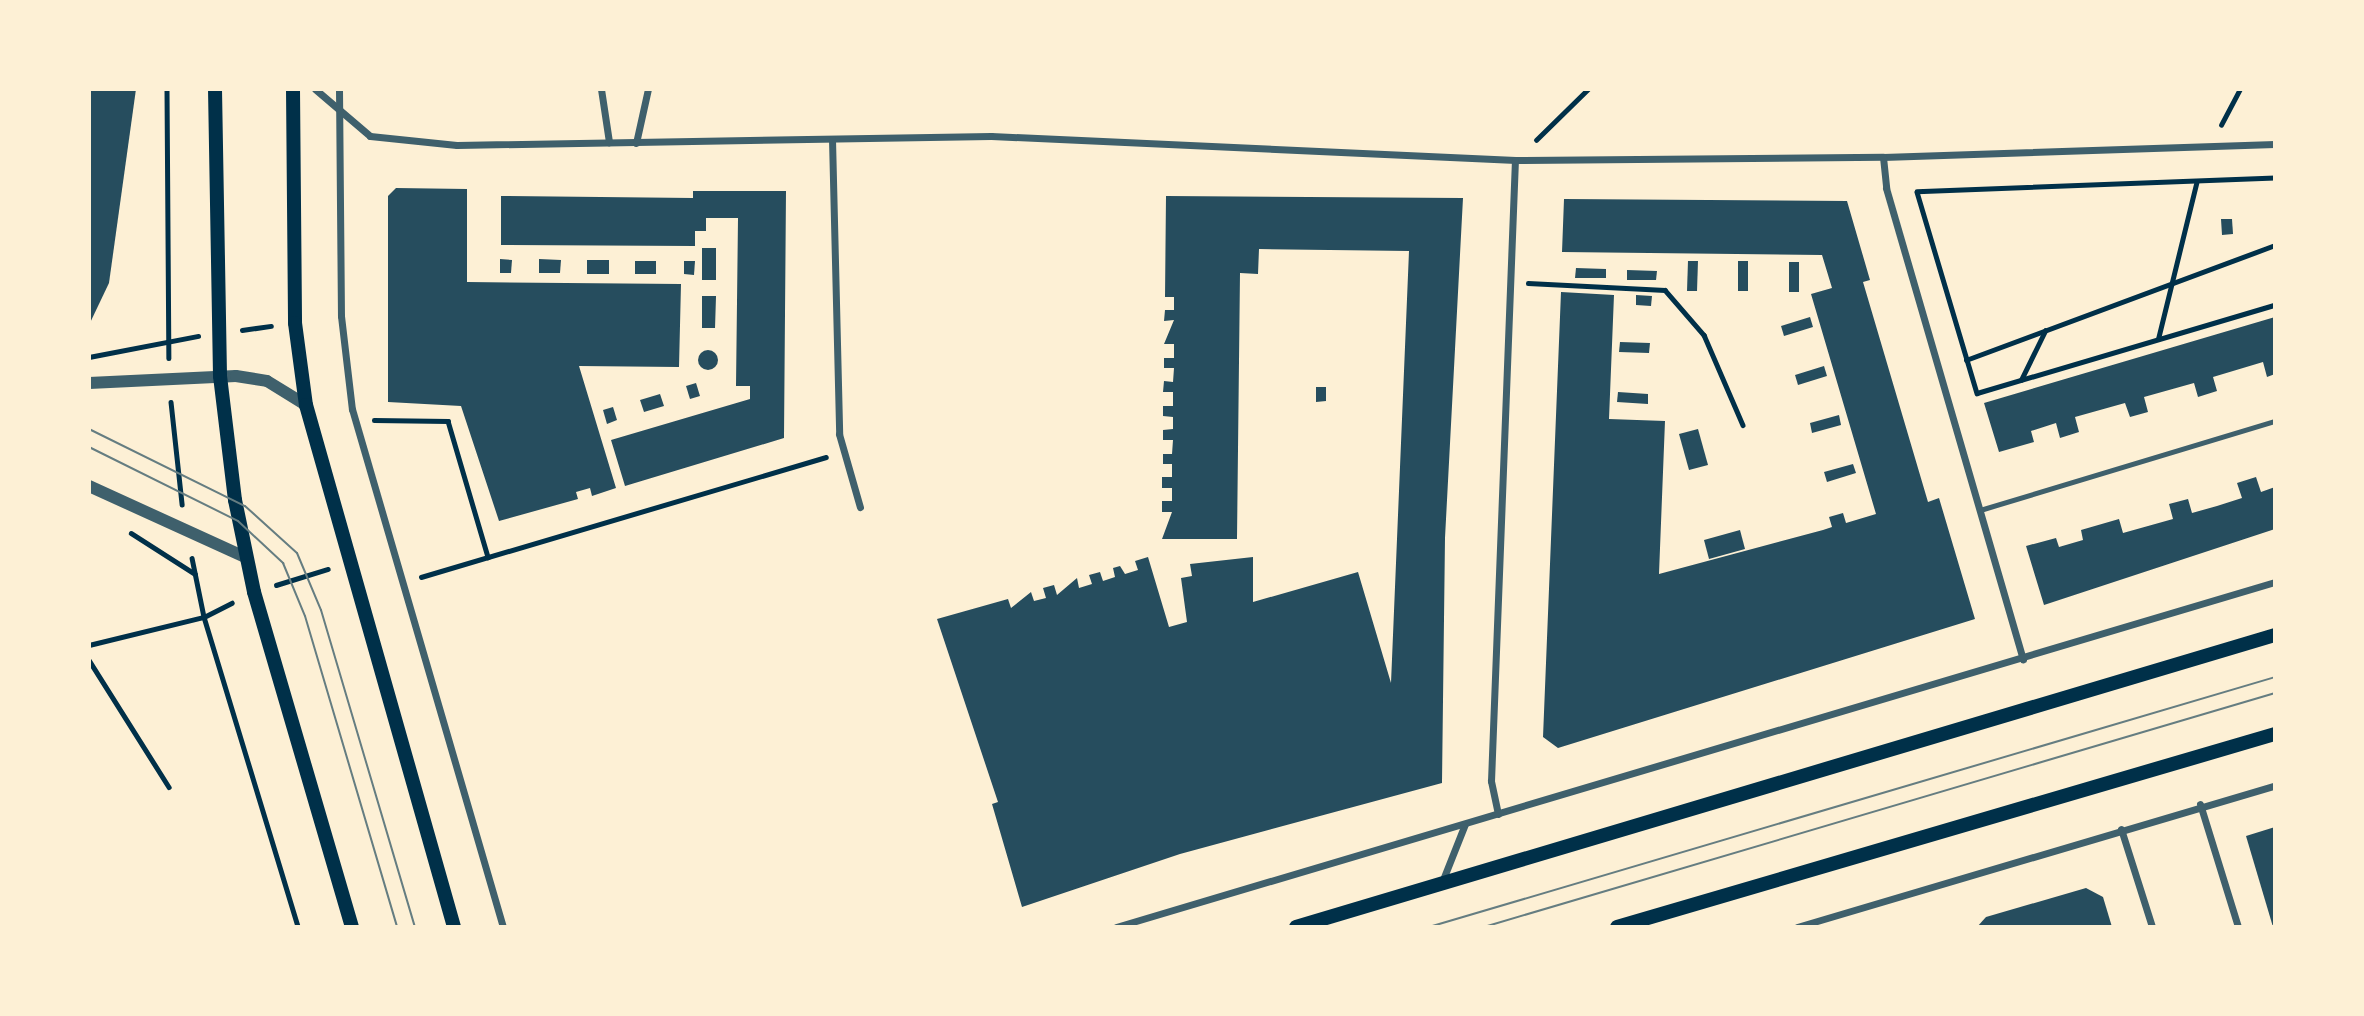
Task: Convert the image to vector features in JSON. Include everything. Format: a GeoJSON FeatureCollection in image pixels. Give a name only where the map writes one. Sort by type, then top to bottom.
{"type":"FeatureCollection","features":[{"type":"Feature","properties":{"kind":"main road"},"geometry":{"type":"LineString","coordinates":[[215,89],[220,376],[245,557],[352,927]]}},
{"type":"Feature","properties":{"kind":"main road"},"geometry":{"type":"LineString","coordinates":[[293,89],[295,323],[306,405],[348,563],[454,927]]}},
{"type":"Feature","properties":{"kind":"main road"},"geometry":{"type":"LineString","coordinates":[[1296,927],[2275,635]]}},
{"type":"Feature","properties":{"kind":"main road"},"geometry":{"type":"LineString","coordinates":[[1616,927],[2275,734]]}},
{"type":"Feature","properties":{"kind":"street"},"geometry":{"type":"LineString","coordinates":[[315,89],[370,136],[457,145],[991,136],[1515,160],[1883,157],[2275,144]]}},
{"type":"Feature","properties":{"kind":"street"},"geometry":{"type":"LineString","coordinates":[[339,89],[341,316],[355,419],[400,583],[503,927]]}},
{"type":"Feature","properties":{"kind":"street"},"geometry":{"type":"LineString","coordinates":[[601,89],[609,142]]}},
{"type":"Feature","properties":{"kind":"street"},"geometry":{"type":"LineString","coordinates":[[636,143],[648,89]]}},
{"type":"Feature","properties":{"kind":"street"},"geometry":{"type":"LineString","coordinates":[[832,139],[845,452],[860,507]]}},
{"type":"Feature","properties":{"kind":"street"},"geometry":{"type":"LineString","coordinates":[[1883,157],[1886,188],[2022,660]]}},
{"type":"Feature","properties":{"kind":"street"},"geometry":{"type":"LineString","coordinates":[[1498,814],[1491,780],[1513,283],[1515,160]]}},
{"type":"Feature","properties":{"kind":"street"},"geometry":{"type":"LineString","coordinates":[[89,383],[170,382],[220,376],[267,381],[306,405]]}},
{"type":"Feature","properties":{"kind":"street"},"geometry":{"type":"LineString","coordinates":[[89,486],[245,557]]}},
{"type":"Feature","properties":{"kind":"street"},"geometry":{"type":"LineString","coordinates":[[1116,927],[2022,660],[2275,582]]}},
{"type":"Feature","properties":{"kind":"street"},"geometry":{"type":"LineString","coordinates":[[1797,927],[2200,804],[2275,785]]}},
{"type":"Feature","properties":{"kind":"street"},"geometry":{"type":"LineString","coordinates":[[2200,804],[2238,927]]}},
{"type":"Feature","properties":{"kind":"street"},"geometry":{"type":"LineString","coordinates":[[1441,884],[1465,824]]}},
{"type":"Feature","properties":{"kind":"street"},"geometry":{"type":"LineString","coordinates":[[2122,829],[2151,927]]}},
{"type":"Feature","properties":{"kind":"lane"},"geometry":{"type":"LineString","coordinates":[[1980,510],[2275,421]]}},
{"type":"Feature","properties":{"kind":"path"},"geometry":{"type":"LineString","coordinates":[[167,89],[168,340],[170,382],[187,530],[204,617],[298,927]]}},
{"type":"Feature","properties":{"kind":"path"},"geometry":{"type":"LineString","coordinates":[[1515,160],[1588,89]]}},
{"type":"Feature","properties":{"kind":"path"},"geometry":{"type":"LineString","coordinates":[[2217,132],[2240,89]]}},
{"type":"Feature","properties":{"kind":"path"},"geometry":{"type":"LineString","coordinates":[[2275,178],[2196,184],[1917,191],[1977,393],[2275,305]]}},
{"type":"Feature","properties":{"kind":"path"},"geometry":{"type":"LineString","coordinates":[[2158,340],[2169,284],[2196,184]]}},
{"type":"Feature","properties":{"kind":"path"},"geometry":{"type":"LineString","coordinates":[[1966,360],[2275,245]]}},
{"type":"Feature","properties":{"kind":"path"},"geometry":{"type":"LineString","coordinates":[[1513,283],[1665,290],[1704,335],[1743,425]]}},
{"type":"Feature","properties":{"kind":"path"},"geometry":{"type":"LineString","coordinates":[[89,357],[168,340],[295,323]]}},
{"type":"Feature","properties":{"kind":"path"},"geometry":{"type":"LineString","coordinates":[[2020,380],[2045,330]]}},
{"type":"Feature","properties":{"kind":"path"},"geometry":{"type":"LineString","coordinates":[[355,419],[448,421],[488,557]]}},
{"type":"Feature","properties":{"kind":"path"},"geometry":{"type":"LineString","coordinates":[[400,583],[845,452]]}},
{"type":"Feature","properties":{"kind":"path"},"geometry":{"type":"LineString","coordinates":[[121,527],[196,574]]}},
{"type":"Feature","properties":{"kind":"path"},"geometry":{"type":"LineString","coordinates":[[89,645],[204,617],[254,592],[348,563]]}},
{"type":"Feature","properties":{"kind":"path"},"geometry":{"type":"LineString","coordinates":[[89,660],[169,787]]}},
{"type":"Feature","properties":{"kind":"building"},"geometry":{"type":"Polygon","coordinates":[[[89,89],[136,89],[109,283],[89,325],[89,89]]]}},
{"type":"Feature","properties":{"kind":"building"},"geometry":{"type":"Polygon","coordinates":[[[396,188],[467,189],[467,282],[681,284],[679,367],[579,366],[616,488],[592,496],[590,488],[576,492],[578,499],[499,521],[461,406],[388,402],[388,196],[396,188]]]}},
{"type":"Feature","properties":{"kind":"building"},"geometry":{"type":"Polygon","coordinates":[[[693,191],[786,191],[784,438],[625,486],[611,440],[750,399],[750,386],[736,386],[738,218],[706,218],[706,231],[695,231],[695,246],[501,245],[501,196],[693,198],[693,191]]]}},
{"type":"Feature","properties":{"kind":"building"},"geometry":{"type":"Polygon","coordinates":[[[1166,196],[1463,198],[1445,538],[1442,783],[1180,854],[1022,907],[992,804],[998,802],[937,619],[1008,599],[1011,608],[1031,592],[1034,601],[1046,598],[1043,588],[1054,585],[1057,595],[1077,578],[1079,588],[1092,584],[1089,575],[1100,572],[1103,581],[1115,577],[1113,568],[1120,566],[1125,574],[1138,570],[1135,561],[1148,557],[1169,627],[1187,622],[1181,578],[1192,576],[1190,564],[1253,557],[1253,602],[1358,572],[1391,683],[1409,251],[1259,249],[1258,274],[1240,273],[1237,539],[1162,539],[1172,512],[1162,512],[1162,501],[1172,501],[1172,488],[1162,488],[1162,477],[1172,477],[1172,464],[1163,464],[1163,454],[1172,454],[1173,440],[1163,440],[1163,430],[1173,429],[1173,417],[1163,416],[1163,406],[1173,406],[1173,392],[1163,392],[1164,381],[1173,382],[1174,368],[1164,368],[1164,358],[1174,358],[1174,344],[1164,344],[1174,320],[1164,321],[1165,310],[1174,310],[1174,297],[1165,297],[1166,196]]]}},
{"type":"Feature","properties":{"kind":"building"},"geometry":{"type":"Polygon","coordinates":[[[1564,199],[1847,201],[1870,280],[1863,282],[1928,502],[1939,498],[1975,619],[1558,748],[1543,737],[1561,292],[1614,295],[1609,419],[1665,421],[1659,574],[1823,530],[1832,527],[1829,517],[1843,513],[1846,523],[1876,514],[1811,294],[1832,288],[1822,255],[1562,252],[1564,199]]]}},
{"type":"Feature","properties":{"kind":"building"},"geometry":{"type":"Polygon","coordinates":[[[2221,219],[2232,219],[2233,234],[2222,235],[2221,219]]]}},
{"type":"Feature","properties":{"kind":"building"},"geometry":{"type":"Polygon","coordinates":[[[702,248],[716,248],[716,280],[702,280],[702,248]]]}},
{"type":"Feature","properties":{"kind":"building"},"geometry":{"type":"Polygon","coordinates":[[[500,259],[512,260],[511,273],[500,273],[500,259]]]}},
{"type":"Feature","properties":{"kind":"building"},"geometry":{"type":"Polygon","coordinates":[[[539,259],[561,260],[560,273],[539,273],[539,259]]]}},
{"type":"Feature","properties":{"kind":"building"},"geometry":{"type":"Polygon","coordinates":[[[587,260],[609,260],[609,274],[587,274],[587,260]]]}},
{"type":"Feature","properties":{"kind":"building"},"geometry":{"type":"Polygon","coordinates":[[[635,261],[656,261],[656,274],[635,274],[635,261]]]}},
{"type":"Feature","properties":{"kind":"building"},"geometry":{"type":"Polygon","coordinates":[[[684,261],[695,261],[694,275],[684,274],[684,261]]]}},
{"type":"Feature","properties":{"kind":"building"},"geometry":{"type":"Polygon","coordinates":[[[1688,261],[1698,261],[1697,291],[1687,291],[1688,261]]]}},
{"type":"Feature","properties":{"kind":"building"},"geometry":{"type":"Polygon","coordinates":[[[1738,261],[1748,261],[1748,291],[1738,291],[1738,261]]]}},
{"type":"Feature","properties":{"kind":"building"},"geometry":{"type":"Polygon","coordinates":[[[1789,262],[1799,262],[1799,292],[1789,292],[1789,262]]]}},
{"type":"Feature","properties":{"kind":"building"},"geometry":{"type":"Polygon","coordinates":[[[1576,268],[1606,269],[1606,278],[1575,278],[1576,268]]]}},
{"type":"Feature","properties":{"kind":"building"},"geometry":{"type":"Polygon","coordinates":[[[1627,270],[1657,271],[1656,280],[1627,280],[1627,270]]]}},
{"type":"Feature","properties":{"kind":"building"},"geometry":{"type":"Polygon","coordinates":[[[1636,295],[1652,296],[1651,306],[1636,305],[1636,295]]]}},
{"type":"Feature","properties":{"kind":"building"},"geometry":{"type":"Polygon","coordinates":[[[702,296],[716,296],[715,328],[702,328],[702,296]]]}},
{"type":"Feature","properties":{"kind":"building"},"geometry":{"type":"Polygon","coordinates":[[[1810,317],[1813,327],[1784,336],[1781,326],[1810,317]]]}},
{"type":"Feature","properties":{"kind":"building"},"geometry":{"type":"Polygon","coordinates":[[[2275,317],[2275,374],[2267,377],[2263,362],[2213,377],[2217,391],[2198,397],[2194,383],[2144,397],[2148,412],[2130,417],[2125,403],[2075,417],[2079,432],[2060,438],[2056,423],[2031,431],[2034,442],[1999,452],[1984,403],[2275,317]]]}},
{"type":"Feature","properties":{"kind":"building"},"geometry":{"type":"Polygon","coordinates":[[[1620,342],[1650,343],[1649,353],[1619,352],[1620,342]]]}},
{"type":"Feature","properties":{"kind":"building"},"geometry":{"type":"Polygon","coordinates":[[[708,350],[715,353],[718,360],[715,367],[708,370],[701,367],[698,360],[701,353],[708,350]]]}},
{"type":"Feature","properties":{"kind":"building"},"geometry":{"type":"Polygon","coordinates":[[[1824,366],[1827,376],[1798,385],[1795,375],[1824,366]]]}},
{"type":"Feature","properties":{"kind":"building"},"geometry":{"type":"Polygon","coordinates":[[[696,383],[700,396],[690,399],[686,386],[696,383]]]}},
{"type":"Feature","properties":{"kind":"building"},"geometry":{"type":"Polygon","coordinates":[[[1316,387],[1326,387],[1326,401],[1316,402],[1316,387]]]}},
{"type":"Feature","properties":{"kind":"building"},"geometry":{"type":"Polygon","coordinates":[[[1618,392],[1648,394],[1648,404],[1617,402],[1618,392]]]}},
{"type":"Feature","properties":{"kind":"building"},"geometry":{"type":"Polygon","coordinates":[[[660,394],[664,406],[644,412],[640,400],[660,394]]]}},
{"type":"Feature","properties":{"kind":"building"},"geometry":{"type":"Polygon","coordinates":[[[613,407],[617,420],[607,424],[603,410],[613,407]]]}},
{"type":"Feature","properties":{"kind":"building"},"geometry":{"type":"Polygon","coordinates":[[[1839,415],[1841,425],[1812,433],[1810,423],[1839,415]]]}},
{"type":"Feature","properties":{"kind":"building"},"geometry":{"type":"Polygon","coordinates":[[[1698,429],[1708,465],[1689,470],[1679,434],[1698,429]]]}},
{"type":"Feature","properties":{"kind":"building"},"geometry":{"type":"Polygon","coordinates":[[[1853,464],[1856,473],[1827,482],[1824,472],[1853,464]]]}},
{"type":"Feature","properties":{"kind":"building"},"geometry":{"type":"Polygon","coordinates":[[[2256,477],[2261,492],[2275,487],[2275,529],[2044,605],[2026,546],[2056,538],[2059,547],[2083,540],[2081,530],[2119,519],[2123,533],[2173,519],[2169,504],[2188,499],[2192,513],[2217,506],[2242,498],[2237,483],[2256,477]]]}},
{"type":"Feature","properties":{"kind":"building"},"geometry":{"type":"Polygon","coordinates":[[[1740,530],[1745,549],[1709,559],[1704,540],[1740,530]]]}},
{"type":"Feature","properties":{"kind":"building"},"geometry":{"type":"Polygon","coordinates":[[[2275,827],[2275,927],[2273,927],[2246,836],[2275,827]]]}},
{"type":"Feature","properties":{"kind":"building"},"geometry":{"type":"Polygon","coordinates":[[[2086,888],[2103,897],[2112,927],[1977,927],[1986,917],[2086,888]]]}},
{"type":"Feature","properties":{"kind":"tram line"},"geometry":{"type":"LineString","coordinates":[[89,429],[245,506],[297,553],[321,610],[415,927]]}},
{"type":"Feature","properties":{"kind":"tram line"},"geometry":{"type":"LineString","coordinates":[[89,447],[238,521],[283,563],[305,616],[397,927]]}},
{"type":"Feature","properties":{"kind":"tram line"},"geometry":{"type":"LineString","coordinates":[[1429,927],[2275,677]]}},
{"type":"Feature","properties":{"kind":"tram line"},"geometry":{"type":"LineString","coordinates":[[1484,927],[2275,693]]}}]}
